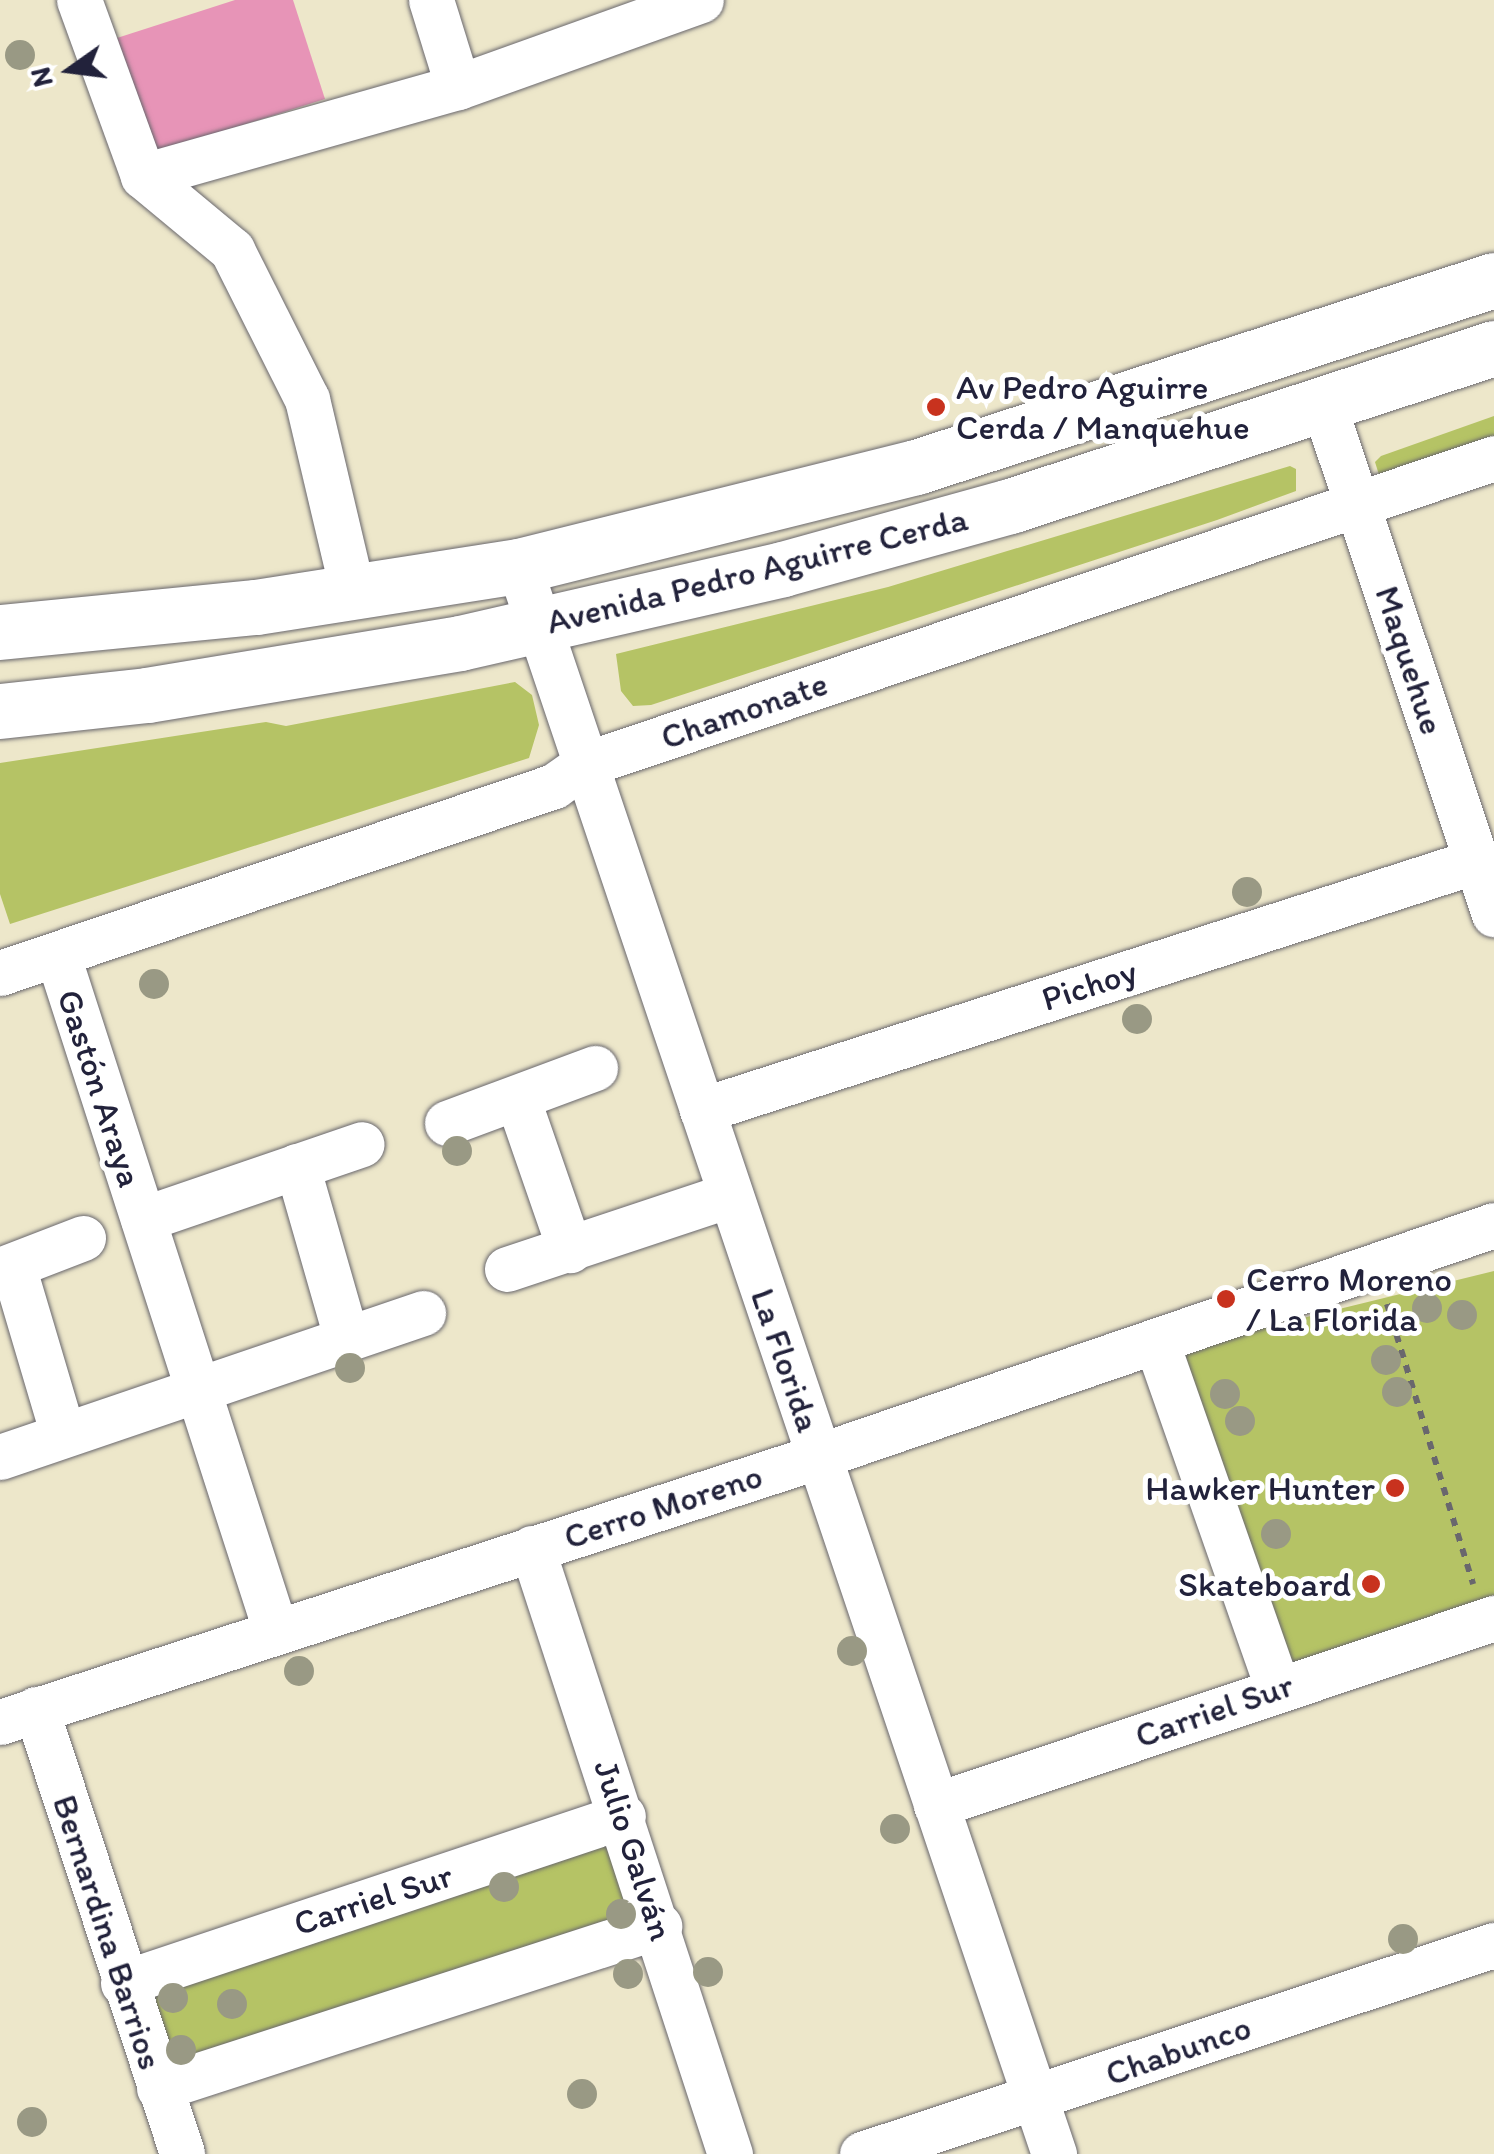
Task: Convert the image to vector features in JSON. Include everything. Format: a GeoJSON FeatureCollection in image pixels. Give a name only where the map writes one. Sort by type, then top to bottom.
{"type":"FeatureCollection","features":[{"type":"Feature","properties":{"kind":"main road","name":"Avenida Pedro Aguirre Cerda"},"geometry":{"type":"LineString","coordinates":[[0,632],[256,607],[519,566],[916,467],[1494,280]]}},
{"type":"Feature","properties":{"kind":"main road","name":"Avenida Pedro Aguirre Cerda"},"geometry":{"type":"LineString","coordinates":[[0,711],[147,696],[538,625],[907,536],[1324,406],[1494,348]]}},
{"type":"Feature","properties":{"kind":"street"},"geometry":{"type":"LineString","coordinates":[[79,0],[143,176],[232,250],[307,398],[352,589]]}},
{"type":"Feature","properties":{"kind":"street"},"geometry":{"type":"LineString","coordinates":[[431,0],[458,87]]}},
{"type":"Feature","properties":{"kind":"street"},"geometry":{"type":"LineString","coordinates":[[143,176],[458,87],[701,0]]}},
{"type":"Feature","properties":{"kind":"street","name":"Maquehue"},"geometry":{"type":"LineString","coordinates":[[1324,406],[1494,914]]}},
{"type":"Feature","properties":{"kind":"street","name":"Chamonate"},"geometry":{"type":"LineString","coordinates":[[0,973],[554,786],[586,764],[1494,458]]}},
{"type":"Feature","properties":{"kind":"street","name":"La Florida"},"geometry":{"type":"LineString","coordinates":[[519,566],[1054,2154]]}},
{"type":"Feature","properties":{"kind":"street","name":"Pichoy"},"geometry":{"type":"LineString","coordinates":[[702,1110],[1476,860]]}},
{"type":"Feature","properties":{"kind":"street","name":"Gastón Araya"},"geometry":{"type":"LineString","coordinates":[[58,956],[195,1396],[274,1629]]}},
{"type":"Feature","properties":{"kind":"street"},"geometry":{"type":"LineString","coordinates":[[447,1122],[518,1100],[596,1068]]}},
{"type":"Feature","properties":{"kind":"street"},"geometry":{"type":"LineString","coordinates":[[518,1100],[570,1250]]}},
{"type":"Feature","properties":{"kind":"street","name":"Gastón Araya"},"geometry":{"type":"LineString","coordinates":[[143,1219],[362,1144]]}},
{"type":"Feature","properties":{"kind":"street"},"geometry":{"type":"LineString","coordinates":[[297,1166],[347,1340]]}},
{"type":"Feature","properties":{"kind":"street"},"geometry":{"type":"LineString","coordinates":[[507,1269],[730,1195]]}},
{"type":"Feature","properties":{"kind":"street","name":"Cerro Moreno"},"geometry":{"type":"LineString","coordinates":[[18,1716],[274,1629],[818,1456],[1494,1225]]}},
{"type":"Feature","properties":{"kind":"street"},"geometry":{"type":"LineString","coordinates":[[63,1435],[6,1268],[83,1238]]}},
{"type":"Feature","properties":{"kind":"street"},"geometry":{"type":"LineString","coordinates":[[0,1457],[195,1396],[423,1313]]}},
{"type":"Feature","properties":{"kind":"street"},"geometry":{"type":"LineString","coordinates":[[1156,1341],[1277,1687]]}},
{"type":"Feature","properties":{"kind":"street","name":"Julio Galván"},"geometry":{"type":"LineString","coordinates":[[532,1548],[659,1926],[730,2154]]}},
{"type":"Feature","properties":{"kind":"street","name":"Carriel Sur"},"geometry":{"type":"LineString","coordinates":[[936,1805],[1277,1687],[1490,1620]]}},
{"type":"Feature","properties":{"kind":"street","name":"Bernardina Barrios"},"geometry":{"type":"LineString","coordinates":[[18,1716],[122,1983],[182,2154]]}},
{"type":"Feature","properties":{"kind":"street","name":"Carriel Sur"},"geometry":{"type":"LineString","coordinates":[[122,1983],[623,1816]]}},
{"type":"Feature","properties":{"kind":"street"},"geometry":{"type":"LineString","coordinates":[[159,2088],[659,1926]]}},
{"type":"Feature","properties":{"kind":"street","name":"Chabunco"},"geometry":{"type":"LineString","coordinates":[[862,2154],[1494,1944]]}},
{"type":"Feature","properties":{"kind":"path"},"geometry":{"type":"LineString","coordinates":[[1381,1264],[1390,1312],[1490,1620]]}},
{"type":"Feature","properties":{"kind":"green space"},"geometry":{"type":"Polygon","coordinates":[[[1494,416],[1494,449],[1380,478],[1375,462],[1381,456],[1494,416]]]}},
{"type":"Feature","properties":{"kind":"green space"},"geometry":{"type":"Polygon","coordinates":[[[1290,466],[1296,469],[1296,491],[1217,520],[651,705],[633,706],[621,691],[616,654],[888,587],[1290,466]]]}},
{"type":"Feature","properties":{"kind":"green space"},"geometry":{"type":"Polygon","coordinates":[[[515,682],[532,695],[539,725],[529,758],[10,924],[0,894],[0,763],[266,722],[286,726],[515,682]]]}},
{"type":"Feature","properties":{"kind":"green space"},"geometry":{"type":"Polygon","coordinates":[[[1494,1271],[1494,1595],[1283,1666],[1180,1348],[1494,1271]]]}},
{"type":"Feature","properties":{"kind":"green space"},"geometry":{"type":"Polygon","coordinates":[[[613,1837],[642,1916],[176,2070],[147,1990],[613,1837]]]}},
{"type":"Feature","properties":{"kind":"building"},"geometry":{"type":"Polygon","coordinates":[[[235,0],[293,0],[325,99],[154,153],[117,38],[235,0]]]}},
{"type":"Feature","properties":{"kind":"place","name":"Av Pedro Aguirre Cerda / Manquehue"},"geometry":{"type":"Point","coordinates":[936,407]}},
{"type":"Feature","properties":{"kind":"place","name":"Cerro Moreno / La Florida"},"geometry":{"type":"Point","coordinates":[1226,1299]}},
{"type":"Feature","properties":{"kind":"place","name":"Hawker Hunter"},"geometry":{"type":"Point","coordinates":[1395,1488]}},
{"type":"Feature","properties":{"kind":"place","name":"Skateboard"},"geometry":{"type":"Point","coordinates":[1371,1584]}}]}
